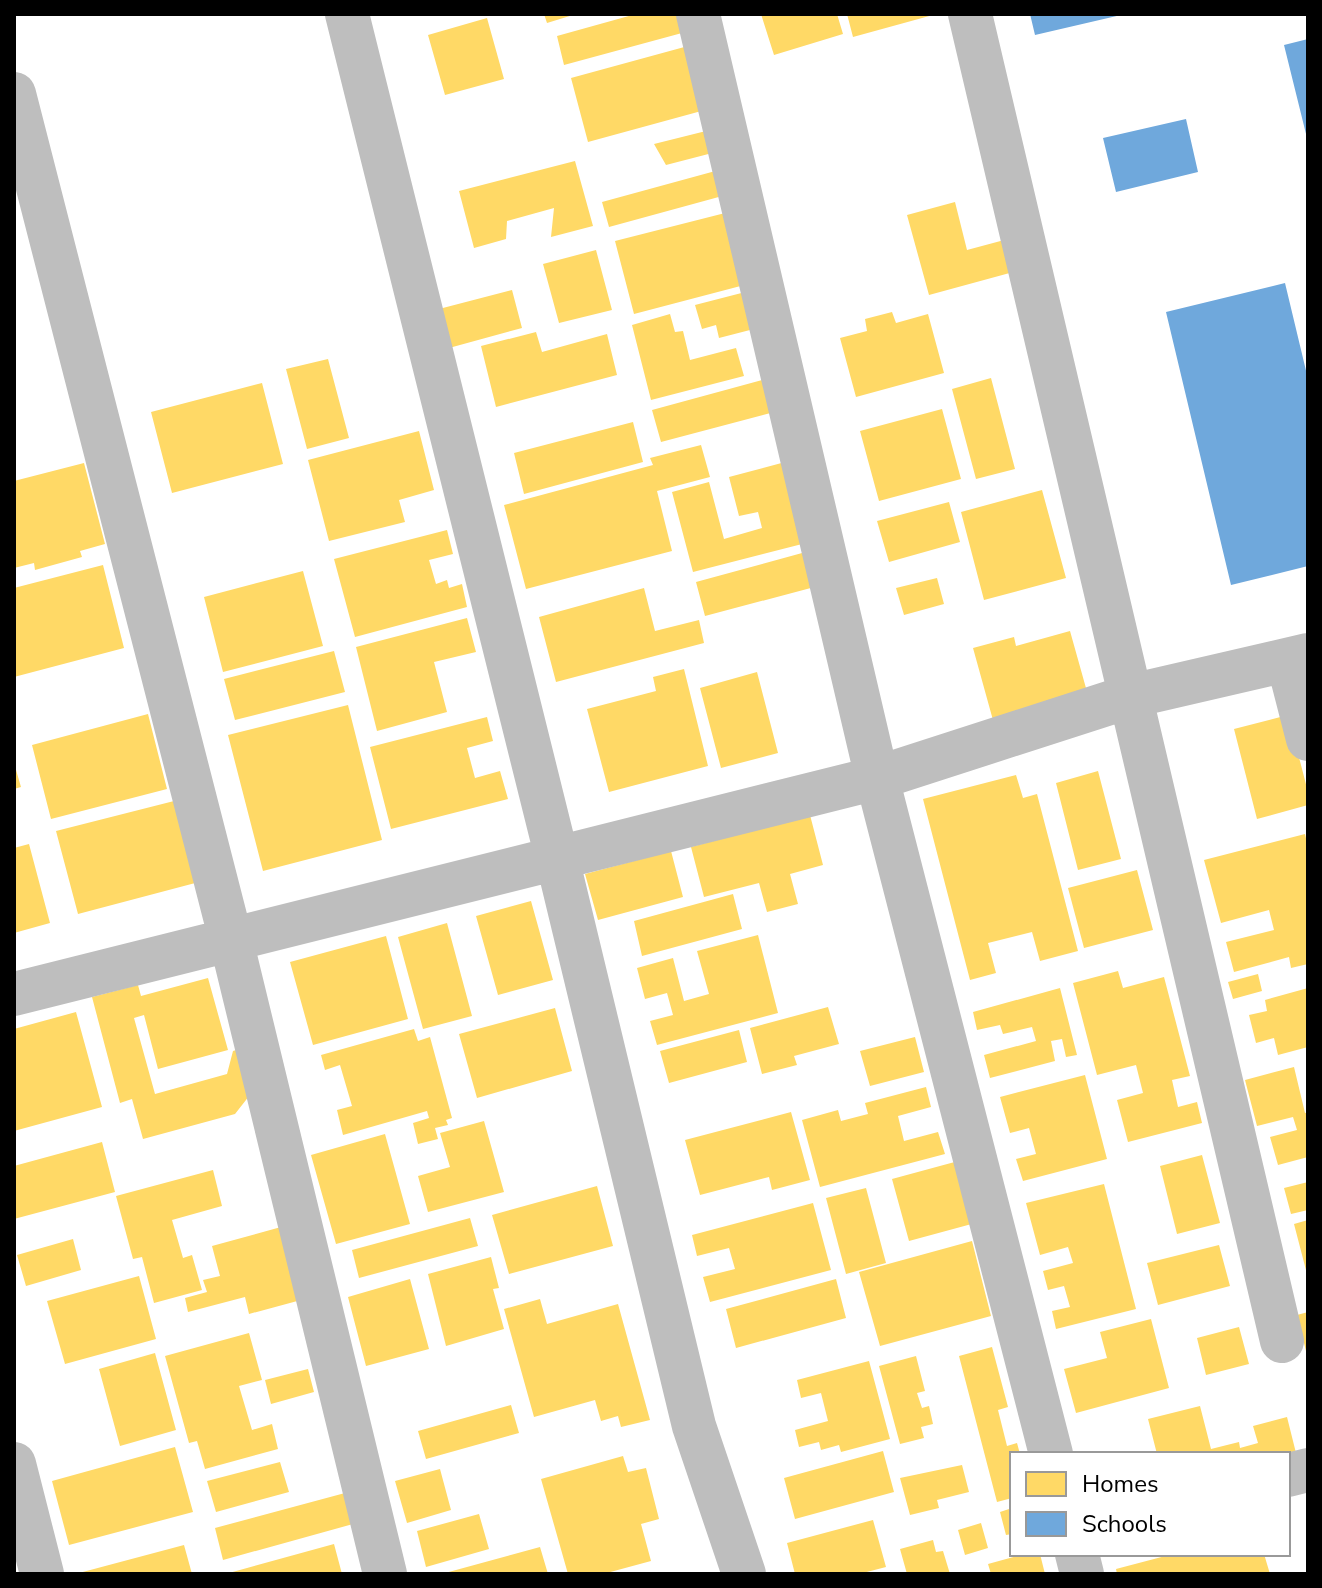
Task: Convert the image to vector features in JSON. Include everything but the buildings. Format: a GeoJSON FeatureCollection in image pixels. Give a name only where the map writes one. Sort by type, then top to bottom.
{"type":"FeatureCollection","features":[{"type":"Feature","properties":{"kind":"street"},"geometry":{"type":"LineString","coordinates":[[347,14],[557,858],[694,1426],[744,1574]]}},
{"type":"Feature","properties":{"kind":"street"},"geometry":{"type":"LineString","coordinates":[[698,14],[877,778],[1050,1452]]}},
{"type":"Feature","properties":{"kind":"street"},"geometry":{"type":"LineString","coordinates":[[970,14],[1282,1341]]}},
{"type":"Feature","properties":{"kind":"street"},"geometry":{"type":"LineString","coordinates":[[14,94],[231,940],[385,1574]]}},
{"type":"Feature","properties":{"kind":"street"},"geometry":{"type":"LineString","coordinates":[[14,994],[877,778],[1131,696],[1298,658],[1308,739]]}},
{"type":"Feature","properties":{"kind":"street"},"geometry":{"type":"LineString","coordinates":[[14,1464],[42,1574]]}}]}
